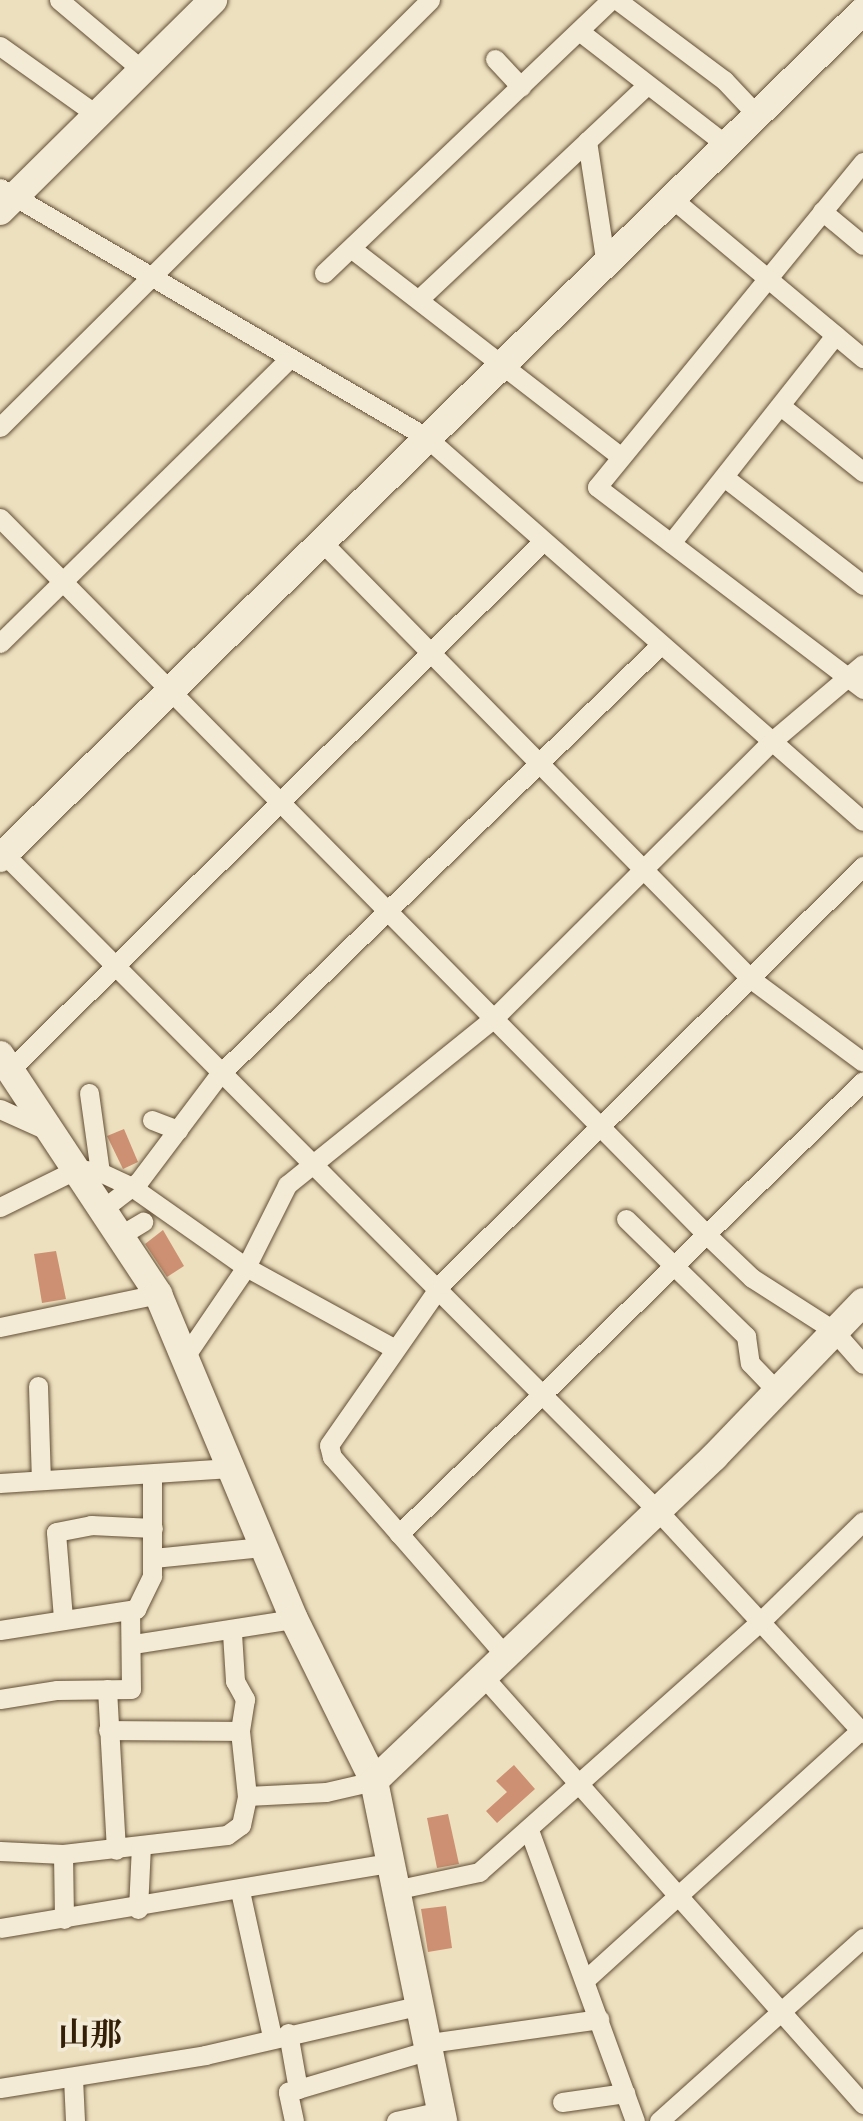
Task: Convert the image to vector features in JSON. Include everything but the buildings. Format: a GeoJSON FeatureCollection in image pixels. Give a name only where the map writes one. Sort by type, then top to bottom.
{"type":"FeatureCollection","features":[{"type":"Feature","properties":{"kind":"street"},"geometry":{"type":"LineString","coordinates":[[59,0],[142,70]]}},
{"type":"Feature","properties":{"kind":"street"},"geometry":{"type":"LineString","coordinates":[[213,0],[97,115],[4,199],[150,278],[287,361],[427,438],[658,647],[772,741],[863,821]]}},
{"type":"Feature","properties":{"kind":"street"},"geometry":{"type":"LineString","coordinates":[[0,427],[430,0]]}},
{"type":"Feature","properties":{"kind":"street"},"geometry":{"type":"LineString","coordinates":[[324,273],[611,0]]}},
{"type":"Feature","properties":{"kind":"street"},"geometry":{"type":"LineString","coordinates":[[617,0],[640,6],[724,80],[755,113]]}},
{"type":"Feature","properties":{"kind":"street"},"geometry":{"type":"LineString","coordinates":[[585,1980],[862,1730],[658,1511],[540,1398],[219,1075],[116,966],[2,856],[427,438],[605,258],[863,10]]}},
{"type":"Feature","properties":{"kind":"street"},"geometry":{"type":"LineString","coordinates":[[579,31],[646,86],[724,143]]}},
{"type":"Feature","properties":{"kind":"street"},"geometry":{"type":"LineString","coordinates":[[0,46],[97,115]]}},
{"type":"Feature","properties":{"kind":"street"},"geometry":{"type":"LineString","coordinates":[[495,59],[521,87]]}},
{"type":"Feature","properties":{"kind":"street"},"geometry":{"type":"LineString","coordinates":[[419,299],[646,86]]}},
{"type":"Feature","properties":{"kind":"street"},"geometry":{"type":"LineString","coordinates":[[587,141],[605,258]]}},
{"type":"Feature","properties":{"kind":"street"},"geometry":{"type":"LineString","coordinates":[[186,1355],[246,1267],[287,1185],[494,1018],[772,741],[858,677],[597,487],[620,456],[769,282],[821,211],[863,162]]}},
{"type":"Feature","properties":{"kind":"street"},"geometry":{"type":"LineString","coordinates":[[669,196],[863,358]]}},
{"type":"Feature","properties":{"kind":"street"},"geometry":{"type":"LineString","coordinates":[[821,211],[863,245]]}},
{"type":"Feature","properties":{"kind":"street"},"geometry":{"type":"LineString","coordinates":[[352,249],[501,361],[620,456]]}},
{"type":"Feature","properties":{"kind":"street"},"geometry":{"type":"LineString","coordinates":[[671,543],[782,407],[835,335]]}},
{"type":"Feature","properties":{"kind":"street"},"geometry":{"type":"LineString","coordinates":[[0,643],[287,361]]}},
{"type":"Feature","properties":{"kind":"street"},"geometry":{"type":"LineString","coordinates":[[782,407],[863,472]]}},
{"type":"Feature","properties":{"kind":"street"},"geometry":{"type":"LineString","coordinates":[[724,477],[863,585]]}},
{"type":"Feature","properties":{"kind":"street"},"geometry":{"type":"LineString","coordinates":[[0,518],[706,1235],[752,1278],[833,1331],[863,1364]]}},
{"type":"Feature","properties":{"kind":"street"},"geometry":{"type":"LineString","coordinates":[[321,541],[430,650],[536,763],[751,979],[863,1062]]}},
{"type":"Feature","properties":{"kind":"street"},"geometry":{"type":"LineString","coordinates":[[396,2121],[442,2116],[396,1876],[374,1782],[262,1547],[132,1228],[104,1208],[89,1170],[55,1133],[5,1062],[116,966],[430,650],[542,542]]}},
{"type":"Feature","properties":{"kind":"street"},"geometry":{"type":"LineString","coordinates":[[104,1208],[132,1187],[219,1075],[536,763],[658,647]]}},
{"type":"Feature","properties":{"kind":"street"},"geometry":{"type":"LineString","coordinates":[[503,1654],[400,1534],[349,1490],[332,1457],[330,1444],[435,1291],[863,866]]}},
{"type":"Feature","properties":{"kind":"street"},"geometry":{"type":"LineString","coordinates":[[400,1534],[863,1081]]}},
{"type":"Feature","properties":{"kind":"street"},"geometry":{"type":"LineString","coordinates":[[89,1093],[89,1170]]}},
{"type":"Feature","properties":{"kind":"street"},"geometry":{"type":"LineString","coordinates":[[0,1110],[55,1133]]}},
{"type":"Feature","properties":{"kind":"street"},"geometry":{"type":"LineString","coordinates":[[152,1120],[178,1130]]}},
{"type":"Feature","properties":{"kind":"street"},"geometry":{"type":"LineString","coordinates":[[0,1207],[89,1170],[132,1187],[246,1267],[395,1349]]}},
{"type":"Feature","properties":{"kind":"street"},"geometry":{"type":"LineString","coordinates":[[625,1219],[746,1336],[750,1363],[777,1391]]}},
{"type":"Feature","properties":{"kind":"street"},"geometry":{"type":"LineString","coordinates":[[0,1327],[158,1294]]}},
{"type":"Feature","properties":{"kind":"street"},"geometry":{"type":"LineString","coordinates":[[247,1796],[326,1792],[374,1782],[503,1654],[658,1511],[863,1302]]}},
{"type":"Feature","properties":{"kind":"street"},"geometry":{"type":"LineString","coordinates":[[38,1385],[41,1479]]}},
{"type":"Feature","properties":{"kind":"street"},"geometry":{"type":"LineString","coordinates":[[0,1483],[41,1479],[152,1476],[231,1468]]}},
{"type":"Feature","properties":{"kind":"street"},"geometry":{"type":"LineString","coordinates":[[0,1630],[63,1618],[130,1612],[149,1591],[153,1558],[152,1476]]}},
{"type":"Feature","properties":{"kind":"street"},"geometry":{"type":"LineString","coordinates":[[0,1928],[138,1909],[240,1891],[479,1871],[529,1830],[760,1622],[863,1521]]}},
{"type":"Feature","properties":{"kind":"street"},"geometry":{"type":"LineString","coordinates":[[63,1618],[56,1532],[92,1525],[153,1528]]}},
{"type":"Feature","properties":{"kind":"street"},"geometry":{"type":"LineString","coordinates":[[153,1558],[262,1547]]}},
{"type":"Feature","properties":{"kind":"street"},"geometry":{"type":"LineString","coordinates":[[0,1699],[131,1689],[134,1644],[130,1612]]}},
{"type":"Feature","properties":{"kind":"street"},"geometry":{"type":"LineString","coordinates":[[134,1644],[232,1633],[294,1619]]}},
{"type":"Feature","properties":{"kind":"street"},"geometry":{"type":"LineString","coordinates":[[0,1851],[63,1854],[116,1850],[232,1833],[241,1825],[247,1796],[240,1731],[246,1699],[236,1681],[232,1633]]}},
{"type":"Feature","properties":{"kind":"street"},"geometry":{"type":"LineString","coordinates":[[482,1675],[576,1785],[863,2104]]}},
{"type":"Feature","properties":{"kind":"street"},"geometry":{"type":"LineString","coordinates":[[107,1689],[116,1850]]}},
{"type":"Feature","properties":{"kind":"street"},"geometry":{"type":"LineString","coordinates":[[108,1730],[240,1731]]}},
{"type":"Feature","properties":{"kind":"street"},"geometry":{"type":"LineString","coordinates":[[529,1830],[635,2121]]}},
{"type":"Feature","properties":{"kind":"street"},"geometry":{"type":"LineString","coordinates":[[138,1909],[141,1846]]}},
{"type":"Feature","properties":{"kind":"street"},"geometry":{"type":"LineString","coordinates":[[63,1854],[64,1919]]}},
{"type":"Feature","properties":{"kind":"street"},"geometry":{"type":"LineString","coordinates":[[240,1891],[298,2089]]}},
{"type":"Feature","properties":{"kind":"street"},"geometry":{"type":"LineString","coordinates":[[659,2121],[863,1938]]}},
{"type":"Feature","properties":{"kind":"street"},"geometry":{"type":"LineString","coordinates":[[0,2088],[73,2078],[422,2005]]}},
{"type":"Feature","properties":{"kind":"street"},"geometry":{"type":"LineString","coordinates":[[294,2121],[288,2092],[429,2046],[599,2019]]}},
{"type":"Feature","properties":{"kind":"street"},"geometry":{"type":"LineString","coordinates":[[73,2078],[75,2121]]}},
{"type":"Feature","properties":{"kind":"street"},"geometry":{"type":"LineString","coordinates":[[562,2102],[625,2093]]}},
{"type":"Feature","properties":{"kind":"district","name":"山那"},"geometry":{"type":"Point","coordinates":[90,2035]}}]}
